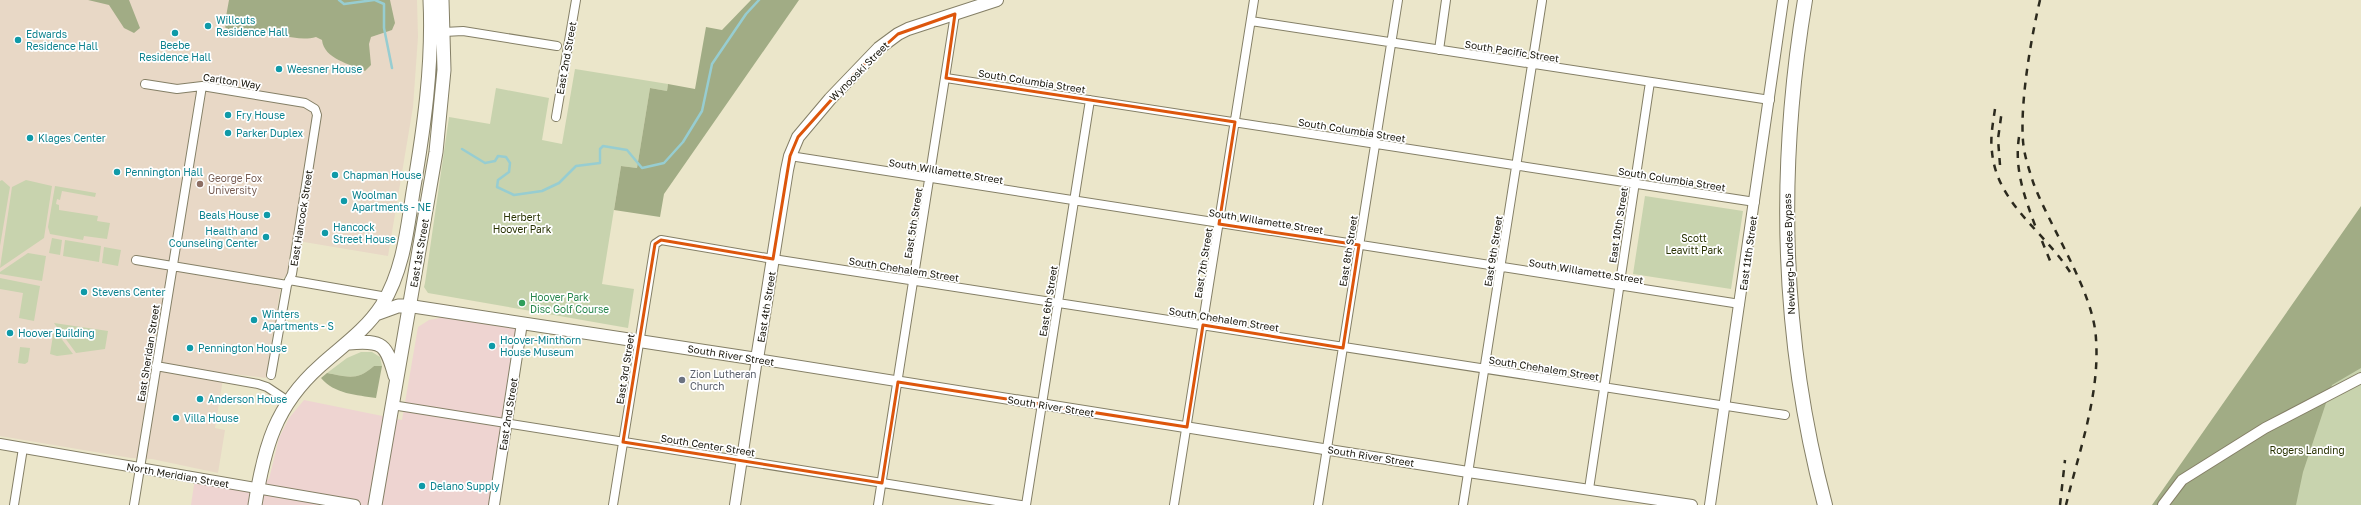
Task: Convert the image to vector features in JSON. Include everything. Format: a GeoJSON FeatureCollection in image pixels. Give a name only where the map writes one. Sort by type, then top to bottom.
{"type":"FeatureCollection","features":[{"type":"Feature","properties":{"kind":"highway","name":"Newberg-Dundee Bypass"},"geometry":{"type":"LineString","coordinates":[[1805,0],[1791,105],[1787,170],[1786,229],[1790,305],[1801,395],[1825,505]]}},
{"type":"Feature","properties":{"kind":"main road","name":"East 1st Street"},"geometry":{"type":"LineString","coordinates":[[349,343],[376,314],[387,297],[400,265],[428,97],[431,53],[430,0]]}},
{"type":"Feature","properties":{"kind":"main road","name":"East 1st Street"},"geometry":{"type":"LineString","coordinates":[[375,505],[410,306],[440,120],[444,32],[442,0]]}},
{"type":"Feature","properties":{"kind":"main road","name":"Wynooski Street"},"geometry":{"type":"LineString","coordinates":[[790,156],[798,137],[879,48],[898,34],[997,0]]}},
{"type":"Feature","properties":{"kind":"main road","name":"East 4th Street"},"geometry":{"type":"LineString","coordinates":[[757,359],[790,156]]}},
{"type":"Feature","properties":{"kind":"main road"},"geometry":{"type":"LineString","coordinates":[[376,314],[398,306],[410,306],[405,292],[407,275],[404,246]]}},
{"type":"Feature","properties":{"kind":"main road","name":"South River Street"},"geometry":{"type":"LineString","coordinates":[[410,306],[757,359]]}},
{"type":"Feature","properties":{"kind":"main road"},"geometry":{"type":"LineString","coordinates":[[255,505],[267,445],[278,417],[288,401],[320,366],[349,343],[370,341],[381,345],[389,355],[396,380]]}},
{"type":"Feature","properties":{"kind":"street","name":"East 2nd Street"},"geometry":{"type":"LineString","coordinates":[[556,116],[576,0]]}},
{"type":"Feature","properties":{"kind":"street","name":"East 7th Street"},"geometry":{"type":"LineString","coordinates":[[1174,505],[1254,0]]}},
{"type":"Feature","properties":{"kind":"street","name":"East 8th Street"},"geometry":{"type":"LineString","coordinates":[[1318,505],[1398,0]]}},
{"type":"Feature","properties":{"kind":"street"},"geometry":{"type":"LineString","coordinates":[[1439,50],[1446,0]]}},
{"type":"Feature","properties":{"kind":"street","name":"East 11th Street"},"geometry":{"type":"LineString","coordinates":[[1710,505],[1784,0]]}},
{"type":"Feature","properties":{"kind":"street","name":"East 9th Street"},"geometry":{"type":"LineString","coordinates":[[1463,505],[1542,1]]}},
{"type":"Feature","properties":{"kind":"street","name":"East 5th Street"},"geometry":{"type":"LineString","coordinates":[[878,505],[955,14]]}},
{"type":"Feature","properties":{"kind":"street","name":"South Pacific Street"},"geometry":{"type":"LineString","coordinates":[[1251,22],[1770,100]]}},
{"type":"Feature","properties":{"kind":"street"},"geometry":{"type":"LineString","coordinates":[[444,32],[463,31],[557,46]]}},
{"type":"Feature","properties":{"kind":"street","name":"South Columbia Street"},"geometry":{"type":"LineString","coordinates":[[946,78],[1755,202]]}},
{"type":"Feature","properties":{"kind":"street","name":"East 10th Street"},"geometry":{"type":"LineString","coordinates":[[1589,489],[1650,82]]}},
{"type":"Feature","properties":{"kind":"street","name":"Carlton Way"},"geometry":{"type":"LineString","coordinates":[[145,84],[177,89],[202,86],[305,104],[315,109]]}},
{"type":"Feature","properties":{"kind":"street","name":"East Sheridan Street"},"geometry":{"type":"LineString","coordinates":[[134,505],[202,86]]}},
{"type":"Feature","properties":{"kind":"street","name":"East 6th Street"},"geometry":{"type":"LineString","coordinates":[[1026,505],[1090,100]]}},
{"type":"Feature","properties":{"kind":"street","name":"East Hancock Street"},"geometry":{"type":"LineString","coordinates":[[271,375],[288,283],[292,274],[316,119],[315,109]]}},
{"type":"Feature","properties":{"kind":"street","name":"South Willamette Street"},"geometry":{"type":"LineString","coordinates":[[790,156],[1074,202],[1740,304]]}},
{"type":"Feature","properties":{"kind":"street","name":"South Chehalem Street"},"geometry":{"type":"LineString","coordinates":[[661,240],[773,259],[1343,348],[1785,415]]}},
{"type":"Feature","properties":{"kind":"street","name":"East 3rd Street"},"geometry":{"type":"LineString","coordinates":[[613,505],[655,244],[661,240]]}},
{"type":"Feature","properties":{"kind":"street"},"geometry":{"type":"LineString","coordinates":[[136,260],[387,297]]}},
{"type":"Feature","properties":{"kind":"street","name":"East 2nd Street"},"geometry":{"type":"LineString","coordinates":[[494,505],[522,323]]}},
{"type":"Feature","properties":{"kind":"street","name":"South River Street"},"geometry":{"type":"LineString","coordinates":[[757,359],[1468,472],[1692,505]]}},
{"type":"Feature","properties":{"kind":"street","name":"East 4th Street"},"geometry":{"type":"LineString","coordinates":[[735,505],[757,359]]}},
{"type":"Feature","properties":{"kind":"street"},"geometry":{"type":"LineString","coordinates":[[156,366],[258,384],[267,387],[288,401]]}},
{"type":"Feature","properties":{"kind":"street"},"geometry":{"type":"LineString","coordinates":[[2163,505],[2182,480],[2265,428],[2361,378]]}},
{"type":"Feature","properties":{"kind":"street","name":"South Center Street"},"geometry":{"type":"LineString","coordinates":[[392,405],[1021,505]]}},
{"type":"Feature","properties":{"kind":"street","name":"North Meridian Street"},"geometry":{"type":"LineString","coordinates":[[0,444],[355,505]]}},
{"type":"Feature","properties":{"kind":"street"},"geometry":{"type":"LineString","coordinates":[[14,505],[23,448]]}},
{"type":"Feature","properties":{"kind":"highlighted area"},"geometry":{"type":"Polygon","coordinates":[[[955,14],[946,78],[1235,122],[1219,224],[1359,245],[1343,348],[1203,325],[1187,427],[898,382],[882,483],[623,442],[655,244],[661,240],[773,259],[790,156],[798,137],[858,70],[898,34],[955,14]]]}},
{"type":"Feature","properties":{"kind":"shaded area","name":"George Fox University"},"geometry":{"type":"Polygon","coordinates":[[[0,0],[417,0],[418,37],[413,107],[388,256],[292,240],[287,275],[282,279],[266,378],[224,373],[215,428],[225,430],[218,473],[152,459],[131,458],[0,436],[0,0]]]}},
{"type":"Feature","properties":{"kind":"shaded area"},"geometry":{"type":"Polygon","coordinates":[[[462,314],[522,323],[492,505],[191,505],[195,478],[244,486],[269,479],[279,438],[289,418],[304,400],[402,420],[418,327],[429,320],[462,314]]]}},
{"type":"Feature","properties":{"kind":"green space"},"geometry":{"type":"Polygon","coordinates":[[[88,0],[129,0],[140,28],[134,33],[124,28],[109,5],[88,0]]]}},
{"type":"Feature","properties":{"kind":"green space"},"geometry":{"type":"Polygon","coordinates":[[[229,0],[390,0],[395,23],[392,30],[371,37],[369,44],[371,65],[365,71],[339,60],[327,52],[322,40],[316,37],[295,38],[260,32],[237,37],[226,35],[225,22],[229,0]]]}},
{"type":"Feature","properties":{"kind":"green space"},"geometry":{"type":"Polygon","coordinates":[[[751,0],[799,0],[664,194],[660,217],[614,210],[621,166],[637,168],[650,88],[667,91],[668,84],[695,89],[706,27],[722,30],[751,0]]]}},
{"type":"Feature","properties":{"kind":"green space","name":"Herbert Hoover Park"},"geometry":{"type":"Polygon","coordinates":[[[575,69],[668,84],[667,91],[650,88],[637,168],[621,166],[602,284],[634,289],[628,328],[428,293],[424,287],[449,117],[490,124],[496,88],[549,98],[542,140],[562,144],[575,69]]]}},
{"type":"Feature","properties":{"kind":"green space"},"geometry":{"type":"Polygon","coordinates":[[[2,180],[10,187],[0,246],[0,181],[2,180]]]}},
{"type":"Feature","properties":{"kind":"green space"},"geometry":{"type":"Polygon","coordinates":[[[26,180],[52,186],[44,238],[0,268],[12,187],[26,180]]]}},
{"type":"Feature","properties":{"kind":"green space"},"geometry":{"type":"Polygon","coordinates":[[[55,186],[96,193],[95,197],[62,191],[60,200],[57,199],[56,204],[59,205],[59,210],[98,216],[97,221],[110,223],[107,239],[84,236],[83,240],[50,234],[48,227],[55,186]]]}},
{"type":"Feature","properties":{"kind":"green space","name":"Scott Leavitt Park"},"geometry":{"type":"Polygon","coordinates":[[[1645,196],[1743,211],[1731,289],[1633,274],[1645,196]]]}},
{"type":"Feature","properties":{"kind":"green space"},"geometry":{"type":"Polygon","coordinates":[[[2361,206],[2361,368],[2332,385],[2303,472],[2296,505],[2152,505],[2361,206]]]}},
{"type":"Feature","properties":{"kind":"green space"},"geometry":{"type":"Polygon","coordinates":[[[52,238],[62,240],[60,255],[49,253],[52,238]]]}},
{"type":"Feature","properties":{"kind":"green space"},"geometry":{"type":"Polygon","coordinates":[[[65,240],[101,246],[99,262],[63,256],[65,240]]]}},
{"type":"Feature","properties":{"kind":"green space"},"geometry":{"type":"Polygon","coordinates":[[[104,247],[121,250],[118,266],[102,263],[104,247]]]}},
{"type":"Feature","properties":{"kind":"green space"},"geometry":{"type":"Polygon","coordinates":[[[28,253],[46,256],[42,281],[0,274],[0,272],[28,253]]]}},
{"type":"Feature","properties":{"kind":"green space"},"geometry":{"type":"Polygon","coordinates":[[[0,278],[40,286],[34,321],[19,318],[23,293],[0,289],[0,278]]]}},
{"type":"Feature","properties":{"kind":"green space"},"geometry":{"type":"Polygon","coordinates":[[[54,323],[108,331],[105,349],[76,353],[54,323]]]}},
{"type":"Feature","properties":{"kind":"green space"},"geometry":{"type":"Polygon","coordinates":[[[54,329],[73,354],[57,356],[50,354],[54,329]]]}},
{"type":"Feature","properties":{"kind":"green space"},"geometry":{"type":"Polygon","coordinates":[[[20,347],[30,348],[28,362],[25,364],[18,363],[20,347]]]}},
{"type":"Feature","properties":{"kind":"green space"},"geometry":{"type":"Polygon","coordinates":[[[361,352],[372,352],[380,357],[382,366],[374,366],[362,374],[352,377],[327,373],[347,358],[361,352]]]}},
{"type":"Feature","properties":{"kind":"green space","name":"Rogers Landing"},"geometry":{"type":"Polygon","coordinates":[[[2361,355],[2361,505],[2154,505],[2361,355]]]}},
{"type":"Feature","properties":{"kind":"green space"},"geometry":{"type":"Polygon","coordinates":[[[374,366],[382,366],[376,398],[339,391],[321,378],[327,373],[352,377],[357,376],[368,371],[374,366]]]}},
{"type":"Feature","properties":{"kind":"waterway"},"geometry":{"type":"LineString","coordinates":[[339,0],[344,4],[374,0]]}},
{"type":"Feature","properties":{"kind":"waterway"},"geometry":{"type":"LineString","coordinates":[[375,0],[384,4],[384,28],[392,68]]}},
{"type":"Feature","properties":{"kind":"waterway"},"geometry":{"type":"LineString","coordinates":[[462,149],[485,163],[495,161],[498,156],[506,157],[510,163],[509,172],[498,180],[497,187],[514,195],[542,191],[559,183],[576,166],[600,163],[600,149],[603,146],[627,150],[642,168],[664,163],[683,142],[702,111],[712,64],[746,14],[759,0]]}},
{"type":"Feature","properties":{"kind":"railway"},"geometry":{"type":"LineString","coordinates":[[2040,0],[2033,33],[2025,89],[2022,125],[2024,146],[2033,182],[2088,301],[2096,339],[2095,381],[2092,402],[2066,505]]}},
{"type":"Feature","properties":{"kind":"railway"},"geometry":{"type":"LineString","coordinates":[[1995,109],[1991,147],[1996,170],[2003,187],[2023,216],[2048,243],[2070,272]]}},
{"type":"Feature","properties":{"kind":"railway"},"geometry":{"type":"LineString","coordinates":[[2000,165],[1998,139],[2002,110]]}},
{"type":"Feature","properties":{"kind":"railway"},"geometry":{"type":"LineString","coordinates":[[2019,137],[2019,172],[2024,195],[2036,228]]}},
{"type":"Feature","properties":{"kind":"railway"},"geometry":{"type":"LineString","coordinates":[[2042,241],[2051,263]]}},
{"type":"Feature","properties":{"kind":"railway"},"geometry":{"type":"LineString","coordinates":[[2060,505],[2065,460]]}},
{"type":"Feature","properties":{"kind":"place","name":"Willcuts Residence Hall"},"geometry":{"type":"Point","coordinates":[208,26]}},
{"type":"Feature","properties":{"kind":"place","name":"Beebe Residence Hall"},"geometry":{"type":"Point","coordinates":[175,33]}},
{"type":"Feature","properties":{"kind":"place","name":"Edwards Residence Hall"},"geometry":{"type":"Point","coordinates":[18,40]}},
{"type":"Feature","properties":{"kind":"place","name":"Weesner House"},"geometry":{"type":"Point","coordinates":[279,69]}},
{"type":"Feature","properties":{"kind":"place","name":"Fry House"},"geometry":{"type":"Point","coordinates":[228,115]}},
{"type":"Feature","properties":{"kind":"place","name":"Parker Duplex"},"geometry":{"type":"Point","coordinates":[228,133]}},
{"type":"Feature","properties":{"kind":"place","name":"Klages Center"},"geometry":{"type":"Point","coordinates":[30,138]}},
{"type":"Feature","properties":{"kind":"place","name":"Pennington Hall"},"geometry":{"type":"Point","coordinates":[117,172]}},
{"type":"Feature","properties":{"kind":"place","name":"Chapman House"},"geometry":{"type":"Point","coordinates":[335,175]}},
{"type":"Feature","properties":{"kind":"place","name":"George Fox University"},"geometry":{"type":"Point","coordinates":[200,184]}},
{"type":"Feature","properties":{"kind":"place","name":"Woolman Apartments - NE"},"geometry":{"type":"Point","coordinates":[344,201]}},
{"type":"Feature","properties":{"kind":"place","name":"Beals House"},"geometry":{"type":"Point","coordinates":[267,215]}},
{"type":"Feature","properties":{"kind":"place","name":"Hancock Street House"},"geometry":{"type":"Point","coordinates":[325,233]}},
{"type":"Feature","properties":{"kind":"place","name":"Health and Counseling Center"},"geometry":{"type":"Point","coordinates":[266,237]}},
{"type":"Feature","properties":{"kind":"place","name":"Stevens Center"},"geometry":{"type":"Point","coordinates":[84,292]}},
{"type":"Feature","properties":{"kind":"place","name":"Hoover Park Disc Golf Course"},"geometry":{"type":"Point","coordinates":[522,303]}},
{"type":"Feature","properties":{"kind":"place","name":"Winters Apartments - S"},"geometry":{"type":"Point","coordinates":[254,320]}},
{"type":"Feature","properties":{"kind":"place","name":"Hoover Building"},"geometry":{"type":"Point","coordinates":[10,333]}},
{"type":"Feature","properties":{"kind":"place","name":"Hoover-Minthorn House Museum"},"geometry":{"type":"Point","coordinates":[492,346]}},
{"type":"Feature","properties":{"kind":"place","name":"Pennington House"},"geometry":{"type":"Point","coordinates":[190,348]}},
{"type":"Feature","properties":{"kind":"place","name":"Zion Lutheran Church"},"geometry":{"type":"Point","coordinates":[682,380]}},
{"type":"Feature","properties":{"kind":"place","name":"Anderson House"},"geometry":{"type":"Point","coordinates":[200,399]}},
{"type":"Feature","properties":{"kind":"place","name":"Villa House"},"geometry":{"type":"Point","coordinates":[176,418]}},
{"type":"Feature","properties":{"kind":"place","name":"Delano Supply"},"geometry":{"type":"Point","coordinates":[422,486]}}]}
